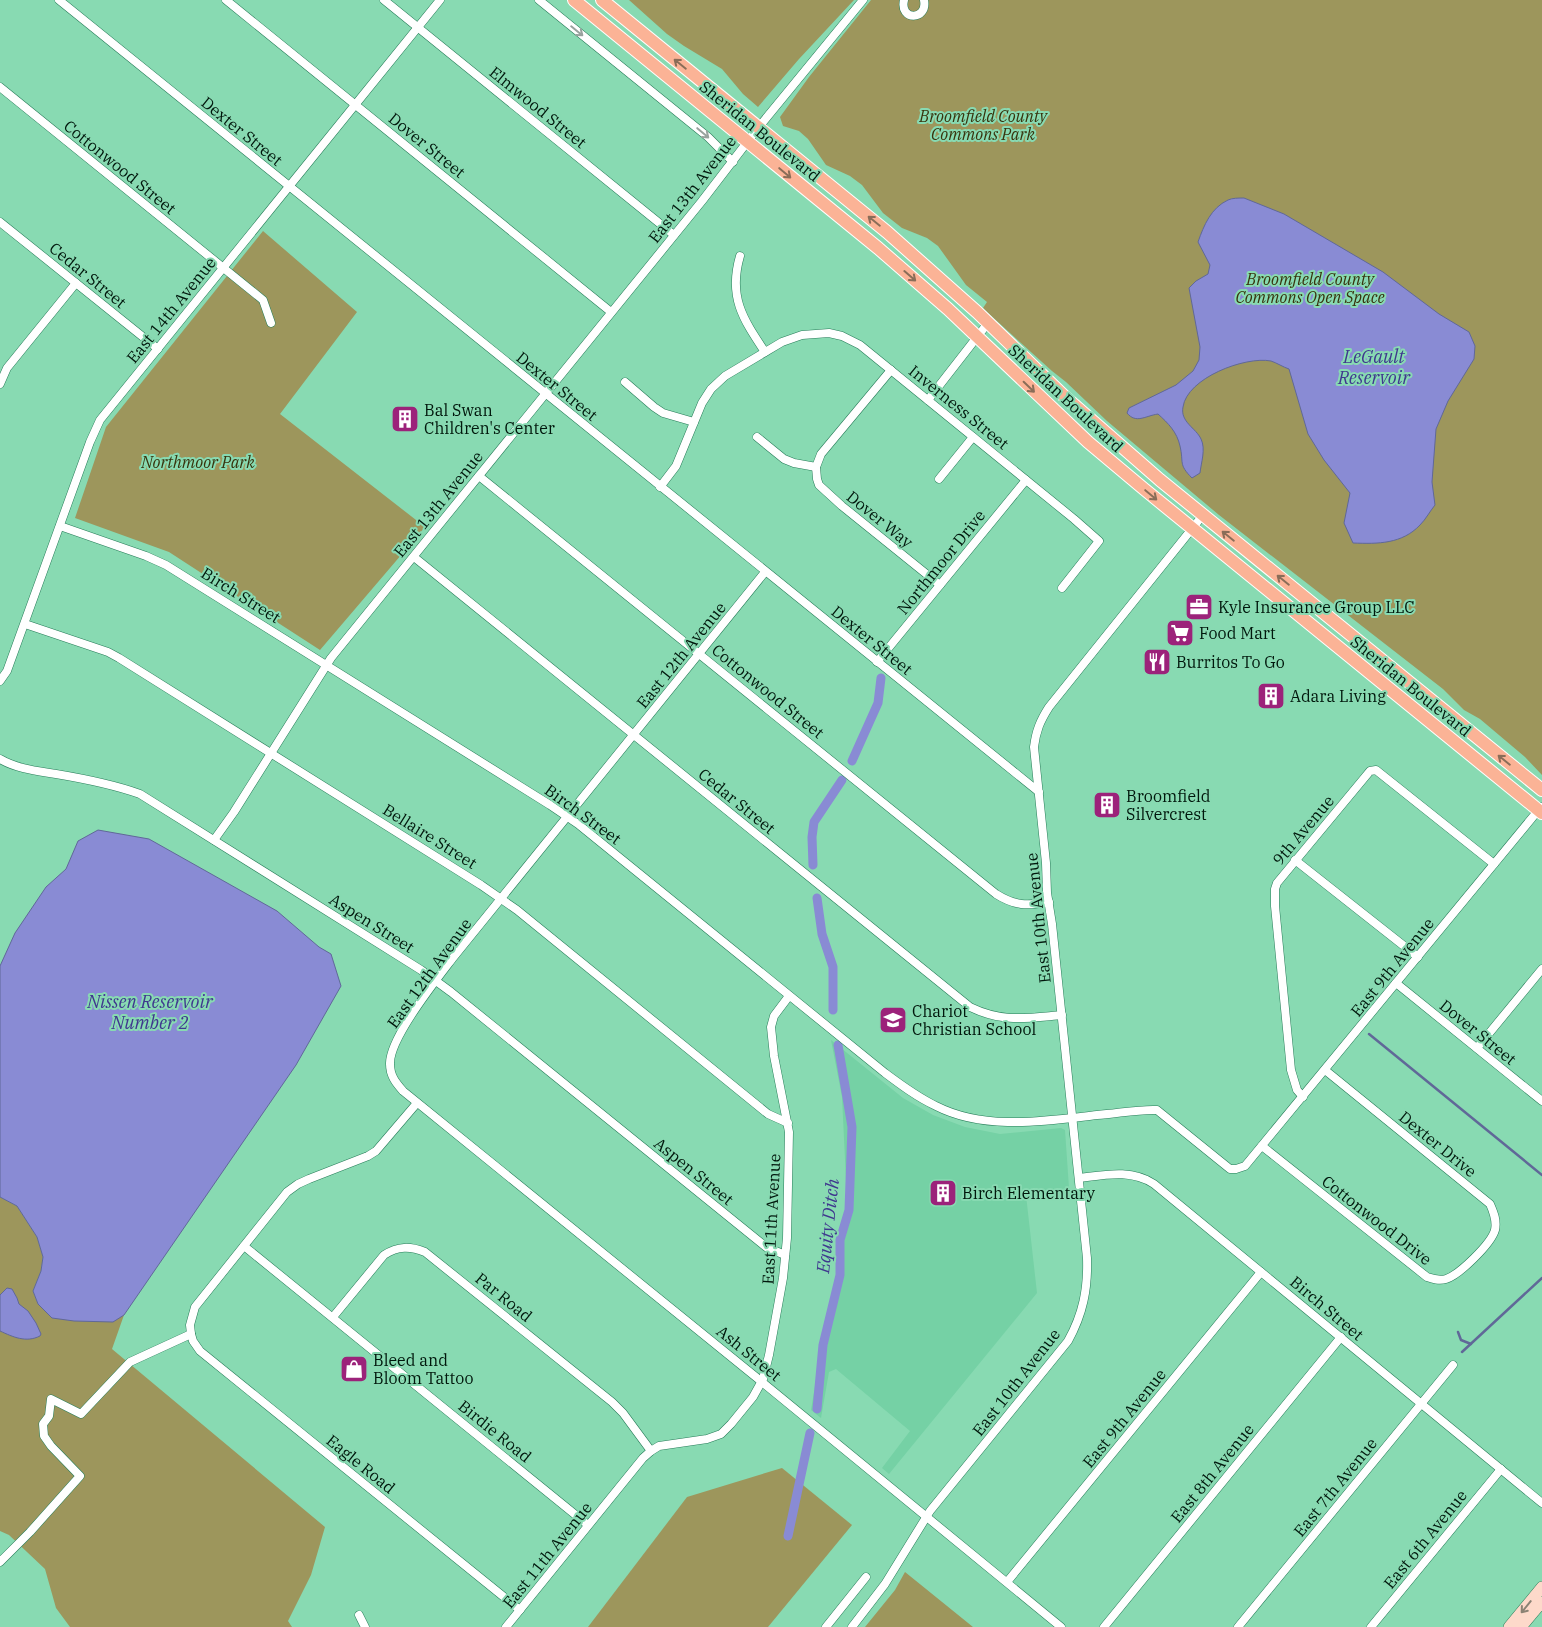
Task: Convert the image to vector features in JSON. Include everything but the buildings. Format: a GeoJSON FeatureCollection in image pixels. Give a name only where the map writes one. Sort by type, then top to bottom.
{"type":"FeatureCollection","features":[{"type":"Feature","properties":{"kind":"main road","name":"Sheridan Boulevard"},"geometry":{"type":"LineString","coordinates":[[574,0],[878,248],[977,337],[1088,442],[1192,529],[1541,810]]}},
{"type":"Feature","properties":{"kind":"main road","name":"Sheridan Boulevard"},"geometry":{"type":"LineString","coordinates":[[602,0],[887,232],[988,323],[1065,397],[1203,515],[1542,790]]}},
{"type":"Feature","properties":{"kind":"main road"},"geometry":{"type":"LineString","coordinates":[[1509,1627],[1542,1587]]}},
{"type":"Feature","properties":{"kind":"main road"},"geometry":{"type":"LineString","coordinates":[[1521,1627],[1542,1602]]}},
{"type":"Feature","properties":{"kind":"street","name":"Dexter Street"},"geometry":{"type":"LineString","coordinates":[[59,0],[1039,792]]}},
{"type":"Feature","properties":{"kind":"street","name":"Dover Street"},"geometry":{"type":"LineString","coordinates":[[226,0],[611,312]]}},
{"type":"Feature","properties":{"kind":"street","name":"Elmwood Street"},"geometry":{"type":"LineString","coordinates":[[384,0],[674,235]]}},
{"type":"Feature","properties":{"kind":"street","name":"East 14th Avenue"},"geometry":{"type":"LineString","coordinates":[[0,682],[8,671],[96,427],[114,402],[440,0]]}},
{"type":"Feature","properties":{"kind":"street"},"geometry":{"type":"LineString","coordinates":[[539,0],[708,137],[733,162]]}},
{"type":"Feature","properties":{"kind":"street","name":"East 13th Avenue"},"geometry":{"type":"LineString","coordinates":[[214,840],[234,812],[326,665],[863,0]]}},
{"type":"Feature","properties":{"kind":"street"},"geometry":{"type":"LineString","coordinates":[[904,0],[904,10],[914,16],[923,10],[924,0]]}},
{"type":"Feature","properties":{"kind":"street","name":"Cottonwood Street"},"geometry":{"type":"LineString","coordinates":[[0,87],[262,300],[271,323]]}},
{"type":"Feature","properties":{"kind":"street","name":"Cedar Street"},"geometry":{"type":"LineString","coordinates":[[0,222],[158,349]]}},
{"type":"Feature","properties":{"kind":"street"},"geometry":{"type":"LineString","coordinates":[[660,487],[676,466],[702,403],[711,389],[719,381],[765,352],[746,323],[738,303],[734,286],[735,273],[740,256]]}},
{"type":"Feature","properties":{"kind":"street"},"geometry":{"type":"LineString","coordinates":[[0,384],[7,368],[76,283]]}},
{"type":"Feature","properties":{"kind":"street"},"geometry":{"type":"LineString","coordinates":[[928,400],[988,323]]}},
{"type":"Feature","properties":{"kind":"street","name":"Inverness Street"},"geometry":{"type":"LineString","coordinates":[[765,352],[786,340],[811,333],[837,335],[860,345],[1074,519],[1099,542],[1062,588]]}},
{"type":"Feature","properties":{"kind":"street"},"geometry":{"type":"LineString","coordinates":[[757,437],[784,459],[816,467],[821,454],[891,370]]}},
{"type":"Feature","properties":{"kind":"street"},"geometry":{"type":"LineString","coordinates":[[625,382],[641,398],[663,413],[694,422]]}},
{"type":"Feature","properties":{"kind":"street"},"geometry":{"type":"LineString","coordinates":[[938,479],[973,437]]}},
{"type":"Feature","properties":{"kind":"street","name":"Dover Way"},"geometry":{"type":"LineString","coordinates":[[816,467],[819,485],[826,492],[940,585]]}},
{"type":"Feature","properties":{"kind":"street","name":"Cottonwood Street"},"geometry":{"type":"LineString","coordinates":[[479,476],[996,894],[1014,903],[1032,905],[1049,902]]}},
{"type":"Feature","properties":{"kind":"street","name":"Northmoor Drive"},"geometry":{"type":"LineString","coordinates":[[877,662],[1026,480]]}},
{"type":"Feature","properties":{"kind":"street","name":"East 10th Avenue"},"geometry":{"type":"LineString","coordinates":[[852,1627],[885,1584],[926,1516],[1068,1341],[1076,1326],[1085,1298],[1088,1273],[1034,747],[1036,732],[1040,720],[1049,707],[1203,515]]}},
{"type":"Feature","properties":{"kind":"street","name":"Birch Street"},"geometry":{"type":"LineString","coordinates":[[60,526],[146,556],[166,565],[567,817],[908,1091],[937,1107],[962,1116],[998,1122],[1035,1121],[1157,1110],[1228,1167],[1236,1169],[1245,1166],[1262,1146]]}},
{"type":"Feature","properties":{"kind":"street","name":"Cedar Street"},"geometry":{"type":"LineString","coordinates":[[414,557],[970,1007],[983,1013],[1003,1018],[1062,1015]]}},
{"type":"Feature","properties":{"kind":"street","name":"East 12th Avenue"},"geometry":{"type":"LineString","coordinates":[[417,1103],[393,1079],[389,1066],[395,1044],[403,1030],[436,981],[500,898],[765,572]]}},
{"type":"Feature","properties":{"kind":"street","name":"Bellaire Street"},"geometry":{"type":"LineString","coordinates":[[25,624],[108,652],[119,658],[500,898],[768,1114],[788,1123]]}},
{"type":"Feature","properties":{"kind":"street","name":"Aspen Street"},"geometry":{"type":"LineString","coordinates":[[0,760],[29,769],[115,785],[140,794],[214,840],[436,981],[766,1247],[785,1255]]}},
{"type":"Feature","properties":{"kind":"street","name":"9th Avenue"},"geometry":{"type":"LineString","coordinates":[[1303,1097],[1297,1090],[1291,1070],[1275,906],[1277,882],[1295,860],[1370,771],[1376,770],[1494,864]]}},
{"type":"Feature","properties":{"kind":"street","name":"East 9th Avenue"},"geometry":{"type":"LineString","coordinates":[[1262,1146],[1494,864],[1541,810]]}},
{"type":"Feature","properties":{"kind":"street"},"geometry":{"type":"LineString","coordinates":[[1295,860],[1418,957]]}},
{"type":"Feature","properties":{"kind":"street"},"geometry":{"type":"LineString","coordinates":[[1477,1048],[1542,969]]}},
{"type":"Feature","properties":{"kind":"street","name":"Dover Street"},"geometry":{"type":"LineString","coordinates":[[1396,983],[1542,1101]]}},
{"type":"Feature","properties":{"kind":"street","name":"East 11th Avenue"},"geometry":{"type":"LineString","coordinates":[[506,1627],[643,1458],[651,1451],[665,1444],[707,1439],[721,1434],[753,1397],[762,1382],[769,1355],[783,1278],[789,1132],[770,1034],[774,1016],[789,996]]}},
{"type":"Feature","properties":{"kind":"street","name":"Dexter Drive"},"geometry":{"type":"LineString","coordinates":[[1325,1070],[1490,1204],[1496,1222],[1495,1230],[1488,1242],[1478,1253]]}},
{"type":"Feature","properties":{"kind":"street"},"geometry":{"type":"LineString","coordinates":[[0,1562],[30,1532],[80,1476],[44,1436],[44,1424],[49,1416],[51,1399],[81,1414],[130,1362],[191,1334],[190,1325],[195,1307],[288,1192],[298,1184],[376,1152],[417,1103]]}},
{"type":"Feature","properties":{"kind":"street","name":"Ash Street"},"geometry":{"type":"LineString","coordinates":[[417,1103],[1061,1627]]}},
{"type":"Feature","properties":{"kind":"street","name":"Cottonwood Drive"},"geometry":{"type":"LineString","coordinates":[[1262,1146],[1426,1277],[1443,1280],[1455,1275],[1478,1253]]}},
{"type":"Feature","properties":{"kind":"street","name":"Birch Street"},"geometry":{"type":"LineString","coordinates":[[1079,1178],[1126,1174],[1147,1180],[1262,1272],[1542,1503]]}},
{"type":"Feature","properties":{"kind":"street","name":"Birdie Road"},"geometry":{"type":"LineString","coordinates":[[244,1246],[588,1525]]}},
{"type":"Feature","properties":{"kind":"street","name":"Par Road"},"geometry":{"type":"LineString","coordinates":[[333,1317],[379,1260],[387,1253],[404,1247],[425,1252],[612,1402],[623,1413],[651,1451]]}},
{"type":"Feature","properties":{"kind":"street","name":"East 9th Avenue"},"geometry":{"type":"LineString","coordinates":[[1007,1582],[1262,1272]]}},
{"type":"Feature","properties":{"kind":"street","name":"Eagle Road"},"geometry":{"type":"LineString","coordinates":[[191,1334],[193,1341],[200,1351],[520,1610]]}},
{"type":"Feature","properties":{"kind":"street","name":"East 8th Avenue"},"geometry":{"type":"LineString","coordinates":[[1104,1627],[1341,1337]]}},
{"type":"Feature","properties":{"kind":"street","name":"East 7th Avenue"},"geometry":{"type":"LineString","coordinates":[[1238,1627],[1453,1365]]}},
{"type":"Feature","properties":{"kind":"street","name":"East 6th Avenue"},"geometry":{"type":"LineString","coordinates":[[1371,1627],[1501,1469]]}},
{"type":"Feature","properties":{"kind":"street"},"geometry":{"type":"LineString","coordinates":[[826,1627],[866,1577]]}},
{"type":"Feature","properties":{"kind":"street"},"geometry":{"type":"LineString","coordinates":[[359,1615],[366,1627]]}},
{"type":"Feature","properties":{"kind":"shaded area"},"geometry":{"type":"Polygon","coordinates":[[[831,1040],[903,1098],[933,1115],[965,1127],[1000,1134],[1061,1128],[1065,1130],[1069,1188],[1026,1195],[1037,1293],[889,1474],[882,1468],[910,1431],[836,1369],[829,1372],[821,1418],[811,1410],[823,1338],[838,1274],[837,1245],[847,1201],[842,1097],[831,1040]]]}},
{"type":"Feature","properties":{"kind":"green space"},"geometry":{"type":"Polygon","coordinates":[[[629,0],[854,0],[799,59],[758,107],[743,94],[722,69],[667,34],[629,0]]]}},
{"type":"Feature","properties":{"kind":"green space","name":"Broomfield County Commons Open Space"},"geometry":{"type":"Polygon","coordinates":[[[871,0],[1542,0],[1542,775],[1525,757],[1480,719],[1464,710],[1443,689],[1219,515],[1107,421],[983,308],[987,302],[966,285],[938,246],[927,238],[902,228],[883,213],[862,185],[850,176],[826,165],[808,139],[799,131],[783,126],[780,117],[809,77],[871,0]]]}},
{"type":"Feature","properties":{"kind":"green space","name":"Northmoor Park"},"geometry":{"type":"Polygon","coordinates":[[[263,231],[357,312],[280,414],[425,527],[320,650],[169,552],[75,518],[106,427],[263,231]]]}},
{"type":"Feature","properties":{"kind":"green space"},"geometry":{"type":"Polygon","coordinates":[[[0,1197],[17,1206],[37,1237],[43,1257],[41,1271],[33,1291],[38,1304],[52,1318],[113,1321],[124,1315],[112,1349],[325,1527],[311,1575],[288,1621],[292,1627],[70,1627],[56,1608],[45,1569],[9,1535],[0,1531],[0,1197]]]}},
{"type":"Feature","properties":{"kind":"green space"},"geometry":{"type":"Polygon","coordinates":[[[782,1468],[852,1525],[768,1627],[588,1627],[687,1497],[782,1468]]]}},
{"type":"Feature","properties":{"kind":"green space"},"geometry":{"type":"Polygon","coordinates":[[[905,1572],[973,1627],[865,1627],[895,1590],[905,1572]]]}},
{"type":"Feature","properties":{"kind":"water","name":"LeGault Reservoir"},"geometry":{"type":"Polygon","coordinates":[[[1244,198],[1284,214],[1383,272],[1439,314],[1469,332],[1475,346],[1474,359],[1448,401],[1436,429],[1432,482],[1435,505],[1420,525],[1405,536],[1389,542],[1353,543],[1344,523],[1350,493],[1324,460],[1308,434],[1289,369],[1276,363],[1260,360],[1219,371],[1206,378],[1187,396],[1183,407],[1184,417],[1199,435],[1203,447],[1200,473],[1192,478],[1183,466],[1177,436],[1158,414],[1137,419],[1127,413],[1129,408],[1176,385],[1193,371],[1199,360],[1200,347],[1189,288],[1208,274],[1210,265],[1198,242],[1206,223],[1222,203],[1230,199],[1244,198]]]}},
{"type":"Feature","properties":{"kind":"water","name":"Nissen Reservoir Number 2"},"geometry":{"type":"Polygon","coordinates":[[[98,830],[149,839],[277,911],[319,947],[331,954],[341,986],[296,1065],[124,1315],[113,1322],[74,1321],[52,1318],[38,1304],[33,1291],[41,1271],[43,1257],[37,1237],[17,1206],[0,1197],[0,966],[15,933],[46,887],[66,869],[78,841],[98,830]]]}},
{"type":"Feature","properties":{"kind":"water"},"geometry":{"type":"Polygon","coordinates":[[[7,1288],[12,1289],[19,1304],[28,1311],[36,1323],[41,1334],[40,1336],[25,1339],[0,1331],[0,1295],[7,1288]]]}},
{"type":"Feature","properties":{"kind":"waterway","name":"Equity Ditch"},"geometry":{"type":"LineString","coordinates":[[852,761],[878,703],[881,678]]}},
{"type":"Feature","properties":{"kind":"waterway","name":"Equity Ditch"},"geometry":{"type":"LineString","coordinates":[[813,865],[812,837],[814,822],[842,780]]}},
{"type":"Feature","properties":{"kind":"waterway","name":"Equity Ditch"},"geometry":{"type":"LineString","coordinates":[[817,898],[822,934],[833,967],[833,1010]]}},
{"type":"Feature","properties":{"kind":"waterway"},"geometry":{"type":"LineString","coordinates":[[1369,1034],[1542,1175]]}},
{"type":"Feature","properties":{"kind":"waterway","name":"Equity Ditch"},"geometry":{"type":"LineString","coordinates":[[817,1409],[823,1345],[840,1275],[840,1240],[849,1210],[852,1127],[838,1045]]}},
{"type":"Feature","properties":{"kind":"waterway"},"geometry":{"type":"LineString","coordinates":[[1462,1352],[1542,1278]]}},
{"type":"Feature","properties":{"kind":"waterway"},"geometry":{"type":"LineString","coordinates":[[1458,1332],[1461,1340],[1471,1344]]}},
{"type":"Feature","properties":{"kind":"waterway","name":"Equity Ditch"},"geometry":{"type":"LineString","coordinates":[[788,1536],[810,1433]]}},
{"type":"Feature","properties":{"kind":"place","name":"Bal Swan Children's Center"},"geometry":{"type":"Point","coordinates":[405,419]}},
{"type":"Feature","properties":{"kind":"place","name":"Kyle Insurance Group LLC"},"geometry":{"type":"Point","coordinates":[1199,607]}},
{"type":"Feature","properties":{"kind":"place","name":"Food Mart"},"geometry":{"type":"Point","coordinates":[1180,633]}},
{"type":"Feature","properties":{"kind":"place","name":"Burritos To Go"},"geometry":{"type":"Point","coordinates":[1157,662]}},
{"type":"Feature","properties":{"kind":"place","name":"Adara Living"},"geometry":{"type":"Point","coordinates":[1271,696]}},
{"type":"Feature","properties":{"kind":"place","name":"Broomfield Silvercrest"},"geometry":{"type":"Point","coordinates":[1107,805]}},
{"type":"Feature","properties":{"kind":"place","name":"Chariot Christian School"},"geometry":{"type":"Point","coordinates":[893,1020]}},
{"type":"Feature","properties":{"kind":"place","name":"Birch Elementary"},"geometry":{"type":"Point","coordinates":[943,1193]}},
{"type":"Feature","properties":{"kind":"place","name":"Bleed and Bloom Tattoo"},"geometry":{"type":"Point","coordinates":[354,1369]}},
{"type":"Feature","properties":{"kind":"park label","name":"Broomfield County Commons Park"},"geometry":{"type":"Point","coordinates":[983,125]}}]}
